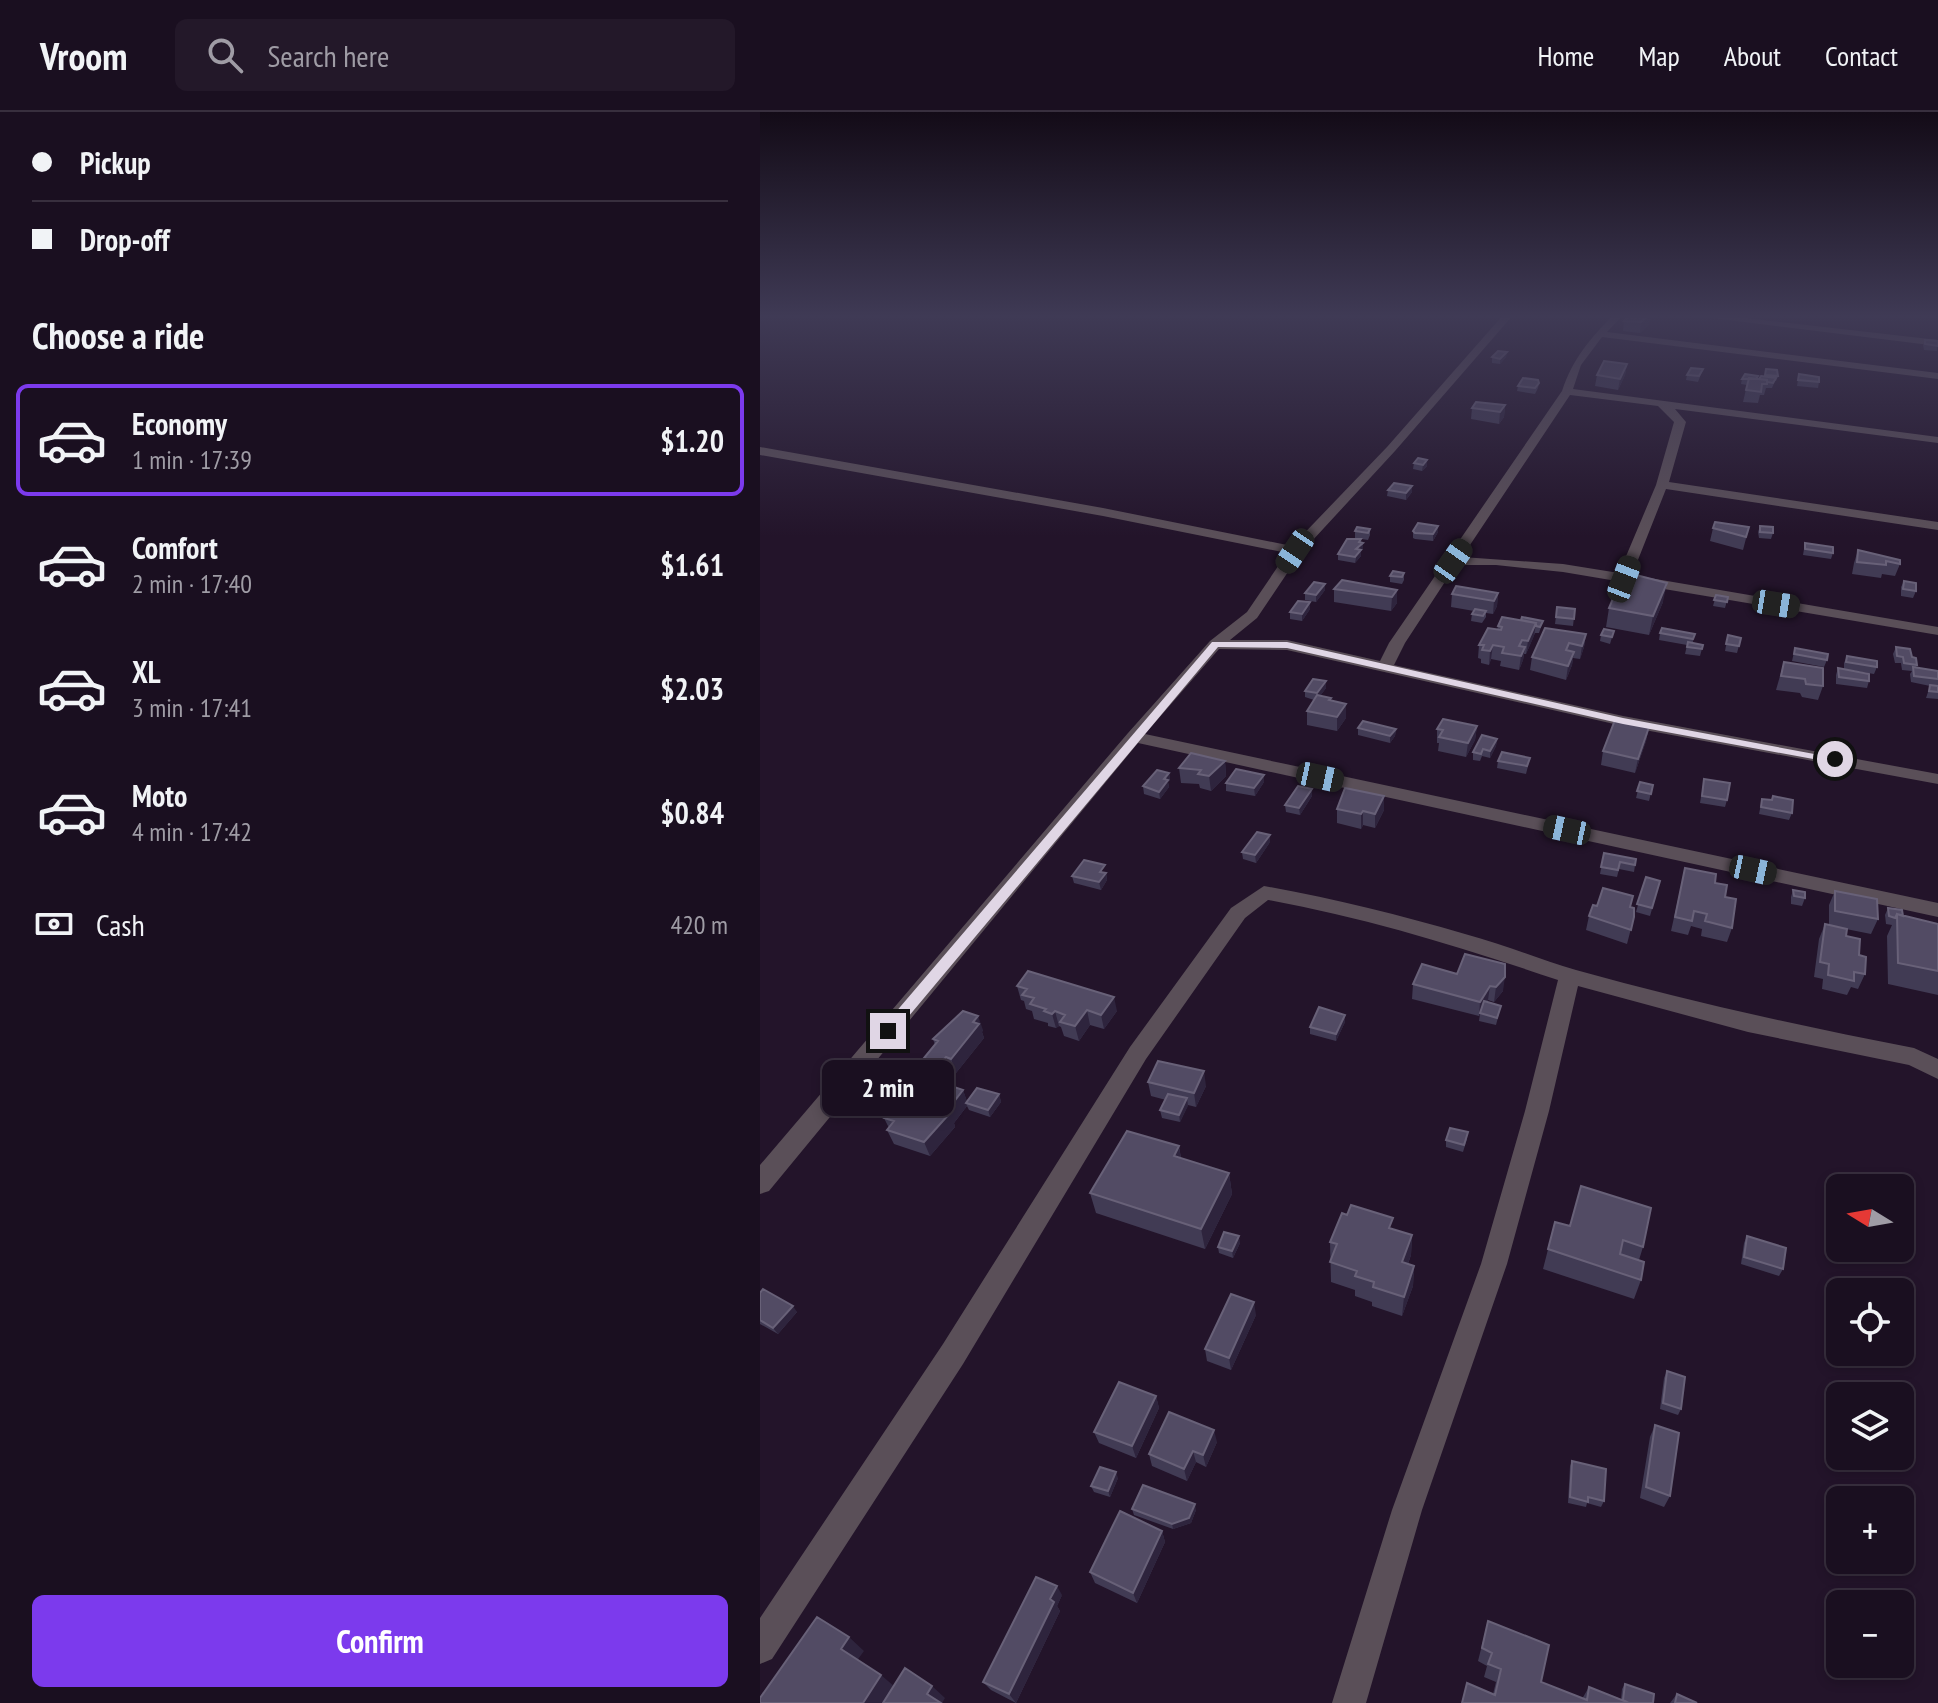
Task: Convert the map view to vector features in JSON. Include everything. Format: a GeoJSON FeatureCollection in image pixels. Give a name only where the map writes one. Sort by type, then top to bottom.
{"type":"FeatureCollection","features":[{"type":"Feature","properties":{"kind":"street"},"geometry":{"type":"LineString","coordinates":[[760,1183],[1134,737],[1215,644],[1252,615],[1295,551],[1444,388]]}},
{"type":"Feature","properties":{"kind":"street"},"geometry":{"type":"LineString","coordinates":[[1386,665],[1397,643],[1567,391],[1938,440]]}},
{"type":"Feature","properties":{"kind":"street"},"geometry":{"type":"LineString","coordinates":[[1624,579],[1662,485],[1680,422],[1676,414],[1663,405]]}},
{"type":"Feature","properties":{"kind":"street"},"geometry":{"type":"LineString","coordinates":[[1680,422],[1691,416],[1720,412]]}},
{"type":"Feature","properties":{"kind":"street"},"geometry":{"type":"LineString","coordinates":[[760,451],[1072,506],[1295,551]]}},
{"type":"Feature","properties":{"kind":"street"},"geometry":{"type":"LineString","coordinates":[[1662,485],[1938,526]]}},
{"type":"Feature","properties":{"kind":"street"},"geometry":{"type":"LineString","coordinates":[[1453,561],[1528,563],[1938,631]]}},
{"type":"Feature","properties":{"kind":"street"},"geometry":{"type":"LineString","coordinates":[[1215,644],[1287,645],[1623,721],[1938,779]]}},
{"type":"Feature","properties":{"kind":"street"},"geometry":{"type":"LineString","coordinates":[[1134,737],[1938,910]]}},
{"type":"Feature","properties":{"kind":"street"},"geometry":{"type":"LineString","coordinates":[[760,1647],[953,1354],[1138,1053],[1238,913],[1264,893],[1323,902],[1462,940],[1570,976],[1748,1024],[1914,1057],[1938,1070]]}},
{"type":"Feature","properties":{"kind":"street"},"geometry":{"type":"LineString","coordinates":[[1349,1703],[1407,1510],[1494,1264],[1537,1111],[1570,976]]}},
{"type":"Feature","properties":{"kind":"building"},"geometry":{"type":"Polygon","coordinates":[[[1746,388],[1761,388],[1761,392],[1746,388]]]}},
{"type":"Feature","properties":{"kind":"building"},"geometry":{"type":"Polygon","coordinates":[[[1476,402],[1505,405],[1500,412],[1472,408],[1476,402]]]}},
{"type":"Feature","properties":{"kind":"building"},"geometry":{"type":"Polygon","coordinates":[[[1418,458],[1427,460],[1423,465],[1414,463],[1418,458]]]}},
{"type":"Feature","properties":{"kind":"building"},"geometry":{"type":"Polygon","coordinates":[[[1394,483],[1412,486],[1406,493],[1388,490],[1394,483]]]}},
{"type":"Feature","properties":{"kind":"building"},"geometry":{"type":"Polygon","coordinates":[[[1715,522],[1749,527],[1746,537],[1713,528],[1715,522]]]}},
{"type":"Feature","properties":{"kind":"building"},"geometry":{"type":"Polygon","coordinates":[[[1418,523],[1438,526],[1433,534],[1415,533],[1413,531],[1418,523]]]}},
{"type":"Feature","properties":{"kind":"building"},"geometry":{"type":"Polygon","coordinates":[[[1760,526],[1773,527],[1773,533],[1760,532],[1760,526]]]}},
{"type":"Feature","properties":{"kind":"building"},"geometry":{"type":"Polygon","coordinates":[[[1357,527],[1370,529],[1368,533],[1355,531],[1357,527]]]}},
{"type":"Feature","properties":{"kind":"building"},"geometry":{"type":"Polygon","coordinates":[[[1347,539],[1361,539],[1359,542],[1363,543],[1356,549],[1361,550],[1355,557],[1338,554],[1347,539]]]}},
{"type":"Feature","properties":{"kind":"building"},"geometry":{"type":"Polygon","coordinates":[[[1805,543],[1833,547],[1833,553],[1805,549],[1805,543]]]}},
{"type":"Feature","properties":{"kind":"building"},"geometry":{"type":"Polygon","coordinates":[[[1858,550],[1900,560],[1900,564],[1857,562],[1858,550]]]}},
{"type":"Feature","properties":{"kind":"building"},"geometry":{"type":"Polygon","coordinates":[[[1393,571],[1404,573],[1402,577],[1390,576],[1393,571]]]}},
{"type":"Feature","properties":{"kind":"building"},"geometry":{"type":"Polygon","coordinates":[[[1632,574],[1667,583],[1653,616],[1609,608],[1620,582],[1632,574]]]}},
{"type":"Feature","properties":{"kind":"building"},"geometry":{"type":"Polygon","coordinates":[[[1342,580],[1397,590],[1392,597],[1334,589],[1342,580]]]}},
{"type":"Feature","properties":{"kind":"building"},"geometry":{"type":"Polygon","coordinates":[[[1904,581],[1916,583],[1916,591],[1903,589],[1904,581]]]}},
{"type":"Feature","properties":{"kind":"building"},"geometry":{"type":"Polygon","coordinates":[[[1314,582],[1325,584],[1316,595],[1305,593],[1314,582]]]}},
{"type":"Feature","properties":{"kind":"building"},"geometry":{"type":"Polygon","coordinates":[[[1456,586],[1498,593],[1494,601],[1452,594],[1456,586]]]}},
{"type":"Feature","properties":{"kind":"building"},"geometry":{"type":"Polygon","coordinates":[[[1716,595],[1728,597],[1727,602],[1714,600],[1716,595]]]}},
{"type":"Feature","properties":{"kind":"building"},"geometry":{"type":"Polygon","coordinates":[[[1298,601],[1310,602],[1302,614],[1290,612],[1298,601]]]}},
{"type":"Feature","properties":{"kind":"building"},"geometry":{"type":"Polygon","coordinates":[[[1557,607],[1575,609],[1574,619],[1556,617],[1557,607]]]}},
{"type":"Feature","properties":{"kind":"building"},"geometry":{"type":"Polygon","coordinates":[[[1475,609],[1486,611],[1483,616],[1472,614],[1475,609]]]}},
{"type":"Feature","properties":{"kind":"building"},"geometry":{"type":"Polygon","coordinates":[[[1502,617],[1536,623],[1528,641],[1522,640],[1519,646],[1525,647],[1521,656],[1502,653],[1504,647],[1493,645],[1490,651],[1482,650],[1484,645],[1479,645],[1488,628],[1501,630],[1502,627],[1498,626],[1502,617]]]}},
{"type":"Feature","properties":{"kind":"building"},"geometry":{"type":"Polygon","coordinates":[[[1522,617],[1543,621],[1540,627],[1521,620],[1522,617]]]}},
{"type":"Feature","properties":{"kind":"building"},"geometry":{"type":"Polygon","coordinates":[[[1545,628],[1586,634],[1582,646],[1569,643],[1566,650],[1574,652],[1568,666],[1532,657],[1545,628]]]}},
{"type":"Feature","properties":{"kind":"building"},"geometry":{"type":"Polygon","coordinates":[[[1662,628],[1695,634],[1693,639],[1660,633],[1662,628]]]}},
{"type":"Feature","properties":{"kind":"building"},"geometry":{"type":"Polygon","coordinates":[[[1604,629],[1614,631],[1612,637],[1601,635],[1604,629]]]}},
{"type":"Feature","properties":{"kind":"building"},"geometry":{"type":"Polygon","coordinates":[[[1728,635],[1741,638],[1739,646],[1726,644],[1728,635]]]}},
{"type":"Feature","properties":{"kind":"building"},"geometry":{"type":"Polygon","coordinates":[[[1688,642],[1703,645],[1702,649],[1687,647],[1688,642]]]}},
{"type":"Feature","properties":{"kind":"building"},"geometry":{"type":"Polygon","coordinates":[[[1896,647],[1910,649],[1917,665],[1904,663],[1903,657],[1897,656],[1896,647]]]}},
{"type":"Feature","properties":{"kind":"building"},"geometry":{"type":"Polygon","coordinates":[[[1795,648],[1828,654],[1827,660],[1794,654],[1795,648]]]}},
{"type":"Feature","properties":{"kind":"building"},"geometry":{"type":"Polygon","coordinates":[[[1847,656],[1877,661],[1877,667],[1846,662],[1847,656]]]}},
{"type":"Feature","properties":{"kind":"building"},"geometry":{"type":"Polygon","coordinates":[[[1784,662],[1823,668],[1823,686],[1806,684],[1805,679],[1781,676],[1784,662]]]}},
{"type":"Feature","properties":{"kind":"building"},"geometry":{"type":"Polygon","coordinates":[[[1913,667],[1938,671],[1938,679],[1914,676],[1913,667]]]}},
{"type":"Feature","properties":{"kind":"building"},"geometry":{"type":"Polygon","coordinates":[[[1838,668],[1869,674],[1869,681],[1839,677],[1838,668]]]}},
{"type":"Feature","properties":{"kind":"building"},"geometry":{"type":"Polygon","coordinates":[[[1313,679],[1326,681],[1317,693],[1305,691],[1313,679]]]}},
{"type":"Feature","properties":{"kind":"building"},"geometry":{"type":"Polygon","coordinates":[[[1930,685],[1938,686],[1938,692],[1929,691],[1930,685]]]}},
{"type":"Feature","properties":{"kind":"building"},"geometry":{"type":"Polygon","coordinates":[[[1317,695],[1346,704],[1337,717],[1307,711],[1317,695]]]}},
{"type":"Feature","properties":{"kind":"building"},"geometry":{"type":"Polygon","coordinates":[[[1443,719],[1477,726],[1468,743],[1439,737],[1443,730],[1437,729],[1443,719]]]}},
{"type":"Feature","properties":{"kind":"building"},"geometry":{"type":"Polygon","coordinates":[[[1615,720],[1649,727],[1638,759],[1603,751],[1615,720]]]}},
{"type":"Feature","properties":{"kind":"building"},"geometry":{"type":"Polygon","coordinates":[[[1363,721],[1396,729],[1390,736],[1358,728],[1363,721]]]}},
{"type":"Feature","properties":{"kind":"building"},"geometry":{"type":"Polygon","coordinates":[[[1482,735],[1497,739],[1490,751],[1483,749],[1481,754],[1473,752],[1482,735]]]}},
{"type":"Feature","properties":{"kind":"building"},"geometry":{"type":"Polygon","coordinates":[[[1502,752],[1530,758],[1527,766],[1498,761],[1502,752]]]}},
{"type":"Feature","properties":{"kind":"building"},"geometry":{"type":"Polygon","coordinates":[[[1191,753],[1225,761],[1209,776],[1198,774],[1201,770],[1179,768],[1191,753]]]}},
{"type":"Feature","properties":{"kind":"building"},"geometry":{"type":"Polygon","coordinates":[[[1236,769],[1264,775],[1254,788],[1226,783],[1236,769]]]}},
{"type":"Feature","properties":{"kind":"building"},"geometry":{"type":"Polygon","coordinates":[[[1157,770],[1169,773],[1159,792],[1143,786],[1157,770]]]}},
{"type":"Feature","properties":{"kind":"building"},"geometry":{"type":"Polygon","coordinates":[[[1704,779],[1730,783],[1727,800],[1702,796],[1704,779]]]}},
{"type":"Feature","properties":{"kind":"building"},"geometry":{"type":"Polygon","coordinates":[[[1640,782],[1653,785],[1651,794],[1637,791],[1640,782]]]}},
{"type":"Feature","properties":{"kind":"building"},"geometry":{"type":"Polygon","coordinates":[[[1298,786],[1312,789],[1299,808],[1285,805],[1298,786]]]}},
{"type":"Feature","properties":{"kind":"building"},"geometry":{"type":"Polygon","coordinates":[[[1345,788],[1384,796],[1375,814],[1337,809],[1345,788]]]}},
{"type":"Feature","properties":{"kind":"building"},"geometry":{"type":"Polygon","coordinates":[[[1773,796],[1793,800],[1792,813],[1761,807],[1762,799],[1772,800],[1773,796]]]}},
{"type":"Feature","properties":{"kind":"building"},"geometry":{"type":"Polygon","coordinates":[[[1257,832],[1270,835],[1255,855],[1242,852],[1257,832]]]}},
{"type":"Feature","properties":{"kind":"building"},"geometry":{"type":"Polygon","coordinates":[[[1604,853],[1636,859],[1635,865],[1620,862],[1618,870],[1601,867],[1604,853]]]}},
{"type":"Feature","properties":{"kind":"building"},"geometry":{"type":"Polygon","coordinates":[[[1084,860],[1105,865],[1100,872],[1106,873],[1099,882],[1072,876],[1084,860]]]}},
{"type":"Feature","properties":{"kind":"building"},"geometry":{"type":"Polygon","coordinates":[[[1685,868],[1716,874],[1715,883],[1727,885],[1725,897],[1736,899],[1732,928],[1705,921],[1707,914],[1694,911],[1692,921],[1675,917],[1685,868]]]}},
{"type":"Feature","properties":{"kind":"building"},"geometry":{"type":"Polygon","coordinates":[[[1646,877],[1660,881],[1652,908],[1637,904],[1646,877]]]}},
{"type":"Feature","properties":{"kind":"building"},"geometry":{"type":"Polygon","coordinates":[[[1603,888],[1633,896],[1631,930],[1589,916],[1593,905],[1597,906],[1603,888]]]}},
{"type":"Feature","properties":{"kind":"building"},"geometry":{"type":"Polygon","coordinates":[[[1793,890],[1805,892],[1805,898],[1794,896],[1793,890]]]}},
{"type":"Feature","properties":{"kind":"building"},"geometry":{"type":"Polygon","coordinates":[[[1835,891],[1877,899],[1878,919],[1835,911],[1835,891]]]}},
{"type":"Feature","properties":{"kind":"building"},"geometry":{"type":"Polygon","coordinates":[[[1888,908],[1902,910],[1903,916],[1889,916],[1888,908]]]}},
{"type":"Feature","properties":{"kind":"building"},"geometry":{"type":"Polygon","coordinates":[[[1897,914],[1938,924],[1938,971],[1898,963],[1897,914]]]}},
{"type":"Feature","properties":{"kind":"building"},"geometry":{"type":"Polygon","coordinates":[[[1825,924],[1847,929],[1846,936],[1860,939],[1859,955],[1866,957],[1865,974],[1854,972],[1854,981],[1828,975],[1829,964],[1820,962],[1825,924]]]}},
{"type":"Feature","properties":{"kind":"building"},"geometry":{"type":"Polygon","coordinates":[[[1465,954],[1505,964],[1505,977],[1496,987],[1490,986],[1480,1002],[1413,984],[1422,964],[1457,974],[1465,954]]]}},
{"type":"Feature","properties":{"kind":"building"},"geometry":{"type":"Polygon","coordinates":[[[1028,971],[1114,997],[1101,1015],[1087,1010],[1075,1026],[1060,1022],[1065,1015],[1044,1011],[1046,1009],[1030,1004],[1034,998],[1022,995],[1027,989],[1017,986],[1028,971]]]}},
{"type":"Feature","properties":{"kind":"building"},"geometry":{"type":"Polygon","coordinates":[[[1484,1001],[1501,1006],[1497,1018],[1480,1013],[1484,1001]]]}},
{"type":"Feature","properties":{"kind":"building"},"geometry":{"type":"Polygon","coordinates":[[[1319,1007],[1345,1015],[1336,1034],[1310,1027],[1319,1007]]]}},
{"type":"Feature","properties":{"kind":"building"},"geometry":{"type":"Polygon","coordinates":[[[963,1011],[978,1016],[973,1022],[979,1024],[951,1059],[946,1057],[941,1063],[924,1058],[938,1041],[933,1039],[963,1011]]]}},
{"type":"Feature","properties":{"kind":"building"},"geometry":{"type":"Polygon","coordinates":[[[1158,1061],[1204,1071],[1194,1093],[1148,1082],[1158,1061]]]}},
{"type":"Feature","properties":{"kind":"building"},"geometry":{"type":"Polygon","coordinates":[[[921,1076],[963,1090],[946,1112],[950,1113],[924,1142],[887,1130],[894,1121],[884,1118],[912,1078],[921,1076]]]}},
{"type":"Feature","properties":{"kind":"building"},"geometry":{"type":"Polygon","coordinates":[[[977,1088],[999,1094],[988,1110],[966,1103],[977,1088]]]}},
{"type":"Feature","properties":{"kind":"building"},"geometry":{"type":"Polygon","coordinates":[[[1168,1094],[1187,1098],[1179,1115],[1160,1110],[1168,1094]]]}},
{"type":"Feature","properties":{"kind":"building"},"geometry":{"type":"Polygon","coordinates":[[[1450,1128],[1468,1132],[1464,1145],[1446,1140],[1450,1128]]]}},
{"type":"Feature","properties":{"kind":"building"},"geometry":{"type":"Polygon","coordinates":[[[1127,1131],[1179,1146],[1174,1156],[1229,1173],[1201,1229],[1090,1193],[1127,1131]]]}},
{"type":"Feature","properties":{"kind":"building"},"geometry":{"type":"Polygon","coordinates":[[[1581,1186],[1651,1208],[1643,1247],[1623,1240],[1620,1254],[1644,1262],[1641,1280],[1548,1249],[1555,1222],[1570,1226],[1581,1186]]]}},
{"type":"Feature","properties":{"kind":"building"},"geometry":{"type":"Polygon","coordinates":[[[1351,1205],[1393,1218],[1389,1228],[1412,1235],[1402,1262],[1414,1266],[1404,1297],[1373,1287],[1374,1282],[1355,1276],[1357,1271],[1330,1262],[1337,1244],[1330,1242],[1342,1213],[1347,1215],[1351,1205]]]}},
{"type":"Feature","properties":{"kind":"building"},"geometry":{"type":"Polygon","coordinates":[[[1224,1232],[1239,1236],[1232,1251],[1218,1247],[1224,1232]]]}},
{"type":"Feature","properties":{"kind":"building"},"geometry":{"type":"Polygon","coordinates":[[[1747,1236],[1786,1248],[1783,1269],[1744,1257],[1747,1236]]]}},
{"type":"Feature","properties":{"kind":"building"},"geometry":{"type":"Polygon","coordinates":[[[763,1289],[793,1306],[773,1328],[760,1320],[760,1293],[763,1289]]]}},
{"type":"Feature","properties":{"kind":"building"},"geometry":{"type":"Polygon","coordinates":[[[1231,1294],[1254,1302],[1229,1358],[1205,1349],[1231,1294]]]}},
{"type":"Feature","properties":{"kind":"building"},"geometry":{"type":"Polygon","coordinates":[[[1667,1371],[1685,1377],[1681,1409],[1663,1403],[1667,1371]]]}},
{"type":"Feature","properties":{"kind":"building"},"geometry":{"type":"Polygon","coordinates":[[[1119,1382],[1156,1396],[1132,1446],[1094,1432],[1119,1382]]]}},
{"type":"Feature","properties":{"kind":"building"},"geometry":{"type":"Polygon","coordinates":[[[1169,1412],[1214,1430],[1203,1455],[1193,1451],[1184,1469],[1149,1454],[1169,1412]]]}},
{"type":"Feature","properties":{"kind":"building"},"geometry":{"type":"Polygon","coordinates":[[[1655,1425],[1679,1433],[1670,1496],[1646,1487],[1655,1425]]]}},
{"type":"Feature","properties":{"kind":"building"},"geometry":{"type":"Polygon","coordinates":[[[1572,1461],[1606,1469],[1604,1501],[1588,1497],[1588,1502],[1570,1497],[1572,1461]]]}},
{"type":"Feature","properties":{"kind":"building"},"geometry":{"type":"Polygon","coordinates":[[[1100,1467],[1116,1472],[1108,1491],[1091,1486],[1100,1467]]]}},
{"type":"Feature","properties":{"kind":"building"},"geometry":{"type":"Polygon","coordinates":[[[1143,1485],[1195,1504],[1189,1518],[1172,1524],[1132,1509],[1143,1485]]]}},
{"type":"Feature","properties":{"kind":"building"},"geometry":{"type":"Polygon","coordinates":[[[1120,1511],[1162,1531],[1133,1593],[1090,1572],[1120,1511]]]}},
{"type":"Feature","properties":{"kind":"building"},"geometry":{"type":"Polygon","coordinates":[[[1036,1577],[1057,1586],[1050,1599],[1054,1602],[1009,1694],[983,1682],[1036,1577]]]}},
{"type":"Feature","properties":{"kind":"building"},"geometry":{"type":"Polygon","coordinates":[[[817,1617],[849,1637],[841,1649],[881,1675],[863,1703],[760,1703],[760,1698],[817,1617]]]}},
{"type":"Feature","properties":{"kind":"building"},"geometry":{"type":"Polygon","coordinates":[[[1488,1621],[1549,1645],[1541,1682],[1587,1700],[1589,1687],[1627,1702],[1462,1703],[1467,1683],[1495,1695],[1501,1669],[1488,1664],[1492,1653],[1482,1648],[1488,1621]]]}},
{"type":"Feature","properties":{"kind":"building"},"geometry":{"type":"Polygon","coordinates":[[[905,1668],[932,1686],[927,1694],[941,1703],[883,1703],[905,1668]]]}},
{"type":"Feature","properties":{"kind":"building"},"geometry":{"type":"Polygon","coordinates":[[[1625,1684],[1654,1694],[1653,1703],[1626,1703],[1623,1700],[1625,1684]]]}},
{"type":"Feature","properties":{"kind":"building"},"geometry":{"type":"Polygon","coordinates":[[[1677,1694],[1697,1703],[1675,1703],[1677,1694]]]}},
{"type":"Feature","properties":{"kind":"route"},"geometry":{"type":"LineString","coordinates":[[888,1031],[1215,644],[1287,645],[1623,721],[1835,759]]}}]}
